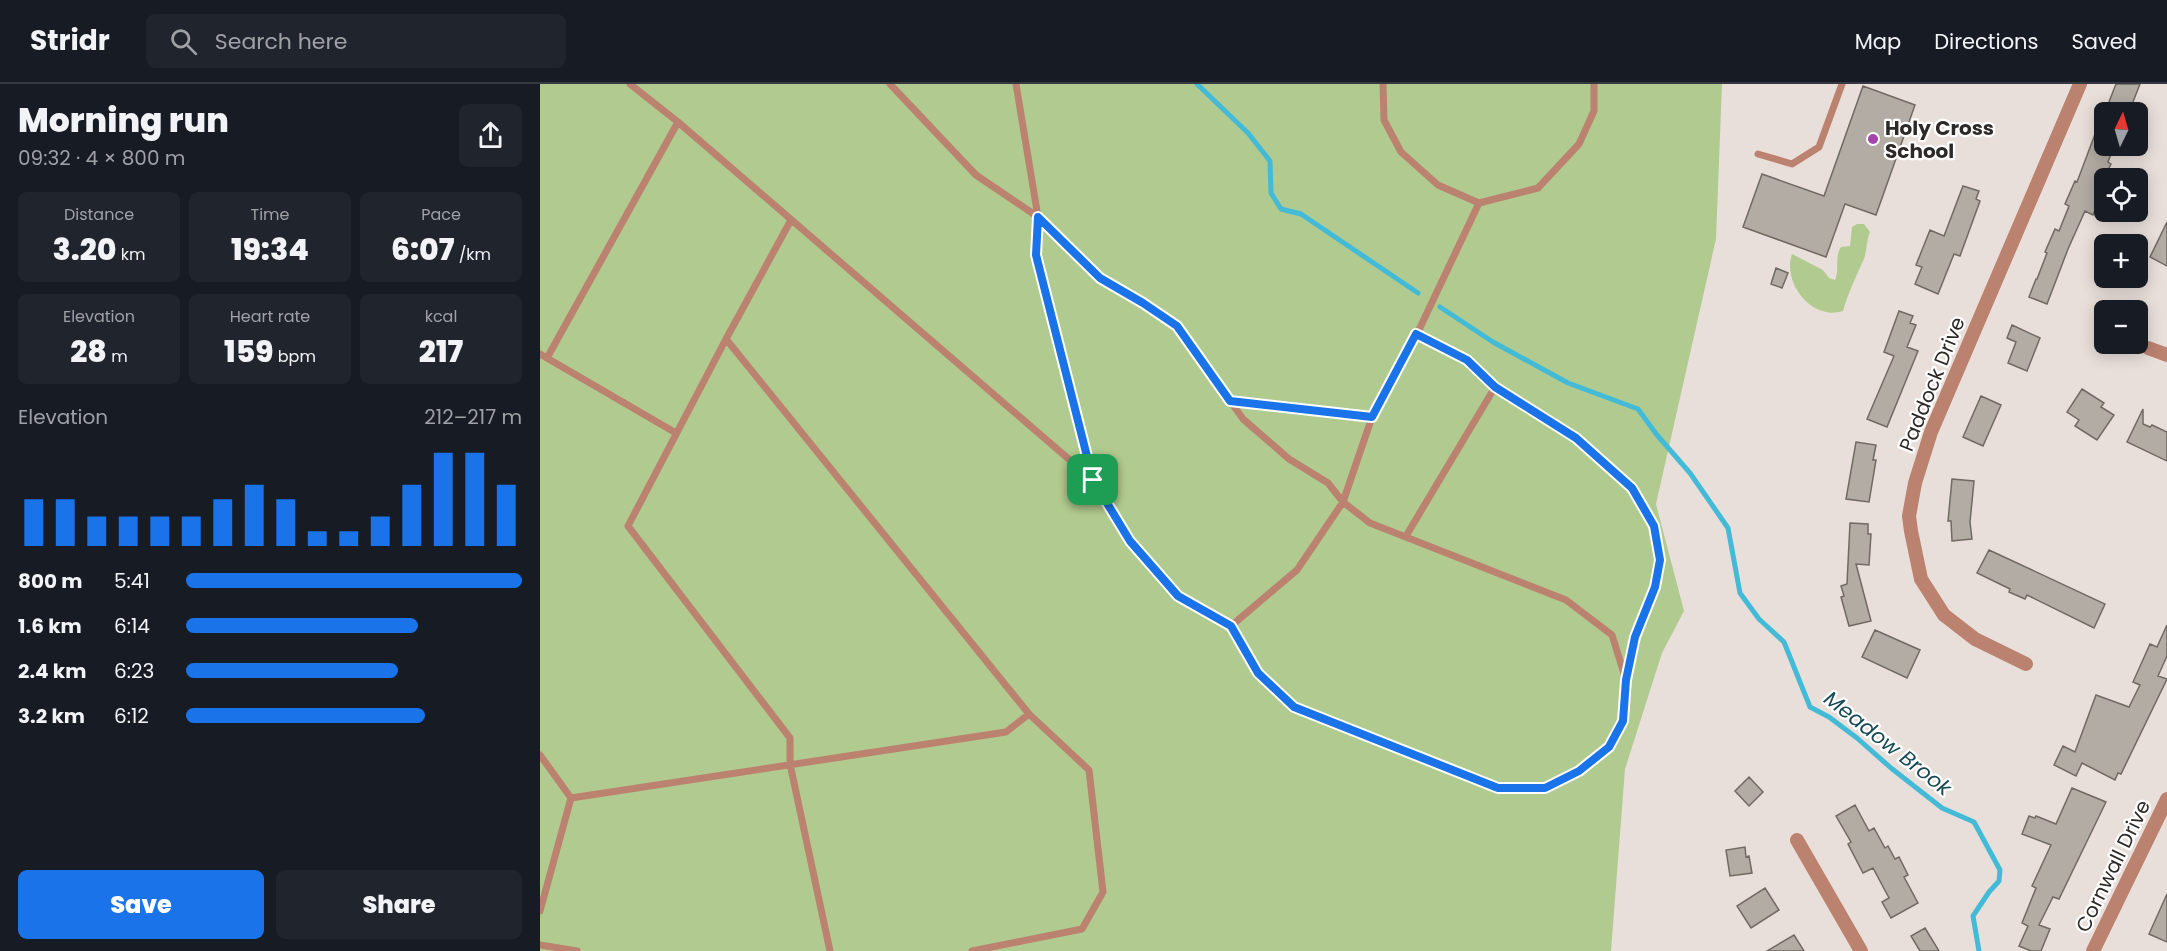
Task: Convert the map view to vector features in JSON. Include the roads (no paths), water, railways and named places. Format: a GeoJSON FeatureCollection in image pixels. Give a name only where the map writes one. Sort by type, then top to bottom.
{"type":"FeatureCollection","features":[{"type":"Feature","properties":{"kind":"street","name":"Paddock Drive"},"geometry":{"type":"LineString","coordinates":[[2026,664],[1975,639],[1944,615],[1921,579],[1910,516],[1915,483],[1931,432],[2080,84]]}},
{"type":"Feature","properties":{"kind":"street"},"geometry":{"type":"LineString","coordinates":[[2148,348],[2167,355]]}},
{"type":"Feature","properties":{"kind":"street","name":"Cornwall Drive"},"geometry":{"type":"LineString","coordinates":[[2097,950],[2167,799]]}},
{"type":"Feature","properties":{"kind":"street"},"geometry":{"type":"LineString","coordinates":[[1797,840],[1861,951]]}},
{"type":"Feature","properties":{"kind":"lane"},"geometry":{"type":"LineString","coordinates":[[630,84],[678,122],[1093,480]]}},
{"type":"Feature","properties":{"kind":"lane"},"geometry":{"type":"LineString","coordinates":[[890,84],[976,176],[1038,217],[1100,278],[1177,326],[1243,419],[1289,459],[1328,483],[1343,502],[1370,523],[1566,600],[1612,635],[1626,680]]}},
{"type":"Feature","properties":{"kind":"lane"},"geometry":{"type":"LineString","coordinates":[[1016,84],[1038,217],[1036,255],[1093,480],[1130,541],[1178,596],[1231,626],[1258,673],[1294,707],[1498,788],[1545,788],[1579,771],[1609,747],[1623,721],[1626,680],[1635,637],[1655,587],[1660,560],[1654,526],[1632,488],[1576,438],[1495,387],[1467,360],[1416,334]]}},
{"type":"Feature","properties":{"kind":"lane"},"geometry":{"type":"LineString","coordinates":[[1383,84],[1384,120],[1401,152],[1438,185],[1479,203],[1538,188],[1579,144],[1594,111],[1594,84]]}},
{"type":"Feature","properties":{"kind":"lane"},"geometry":{"type":"LineString","coordinates":[[1758,154],[1792,164],[1819,147],[1842,84]]}},
{"type":"Feature","properties":{"kind":"lane"},"geometry":{"type":"LineString","coordinates":[[676,433],[543,356],[678,122]]}},
{"type":"Feature","properties":{"kind":"lane"},"geometry":{"type":"LineString","coordinates":[[1231,626],[1297,570],[1343,502],[1372,417],[1416,334],[1479,203]]}},
{"type":"Feature","properties":{"kind":"lane"},"geometry":{"type":"LineString","coordinates":[[791,220],[628,526],[790,738],[790,764],[830,951]]}},
{"type":"Feature","properties":{"kind":"lane"},"geometry":{"type":"LineString","coordinates":[[726,339],[1029,714],[1089,770],[1102,892],[1082,929],[972,951]]}},
{"type":"Feature","properties":{"kind":"lane"},"geometry":{"type":"LineString","coordinates":[[1406,536],[1495,387]]}},
{"type":"Feature","properties":{"kind":"lane"},"geometry":{"type":"LineString","coordinates":[[1230,401],[1372,417]]}},
{"type":"Feature","properties":{"kind":"lane"},"geometry":{"type":"LineString","coordinates":[[571,798],[1006,732],[1029,714]]}},
{"type":"Feature","properties":{"kind":"lane"},"geometry":{"type":"LineString","coordinates":[[540,754],[571,798]]}},
{"type":"Feature","properties":{"kind":"lane"},"geometry":{"type":"LineString","coordinates":[[540,911],[571,798]]}},
{"type":"Feature","properties":{"kind":"lane"},"geometry":{"type":"LineString","coordinates":[[540,945],[577,951]]}},
{"type":"Feature","properties":{"kind":"waterway","name":"Meadow Brook"},"geometry":{"type":"LineString","coordinates":[[1197,84],[1248,133],[1270,161],[1271,193],[1281,209],[1301,214],[1418,293]]}},
{"type":"Feature","properties":{"kind":"waterway","name":"Meadow Brook"},"geometry":{"type":"LineString","coordinates":[[1440,307],[1493,342],[1568,383],[1638,409],[1690,473],[1728,528],[1740,593],[1759,619],[1784,642],[1810,707],[1829,717],[1857,738],[1942,808],[1974,822],[2000,870],[1999,881],[1973,916],[1979,951]]}},
{"type":"Feature","properties":{"kind":"place","name":"Holy Cross School"},"geometry":{"type":"Point","coordinates":[1873,139]}}]}
